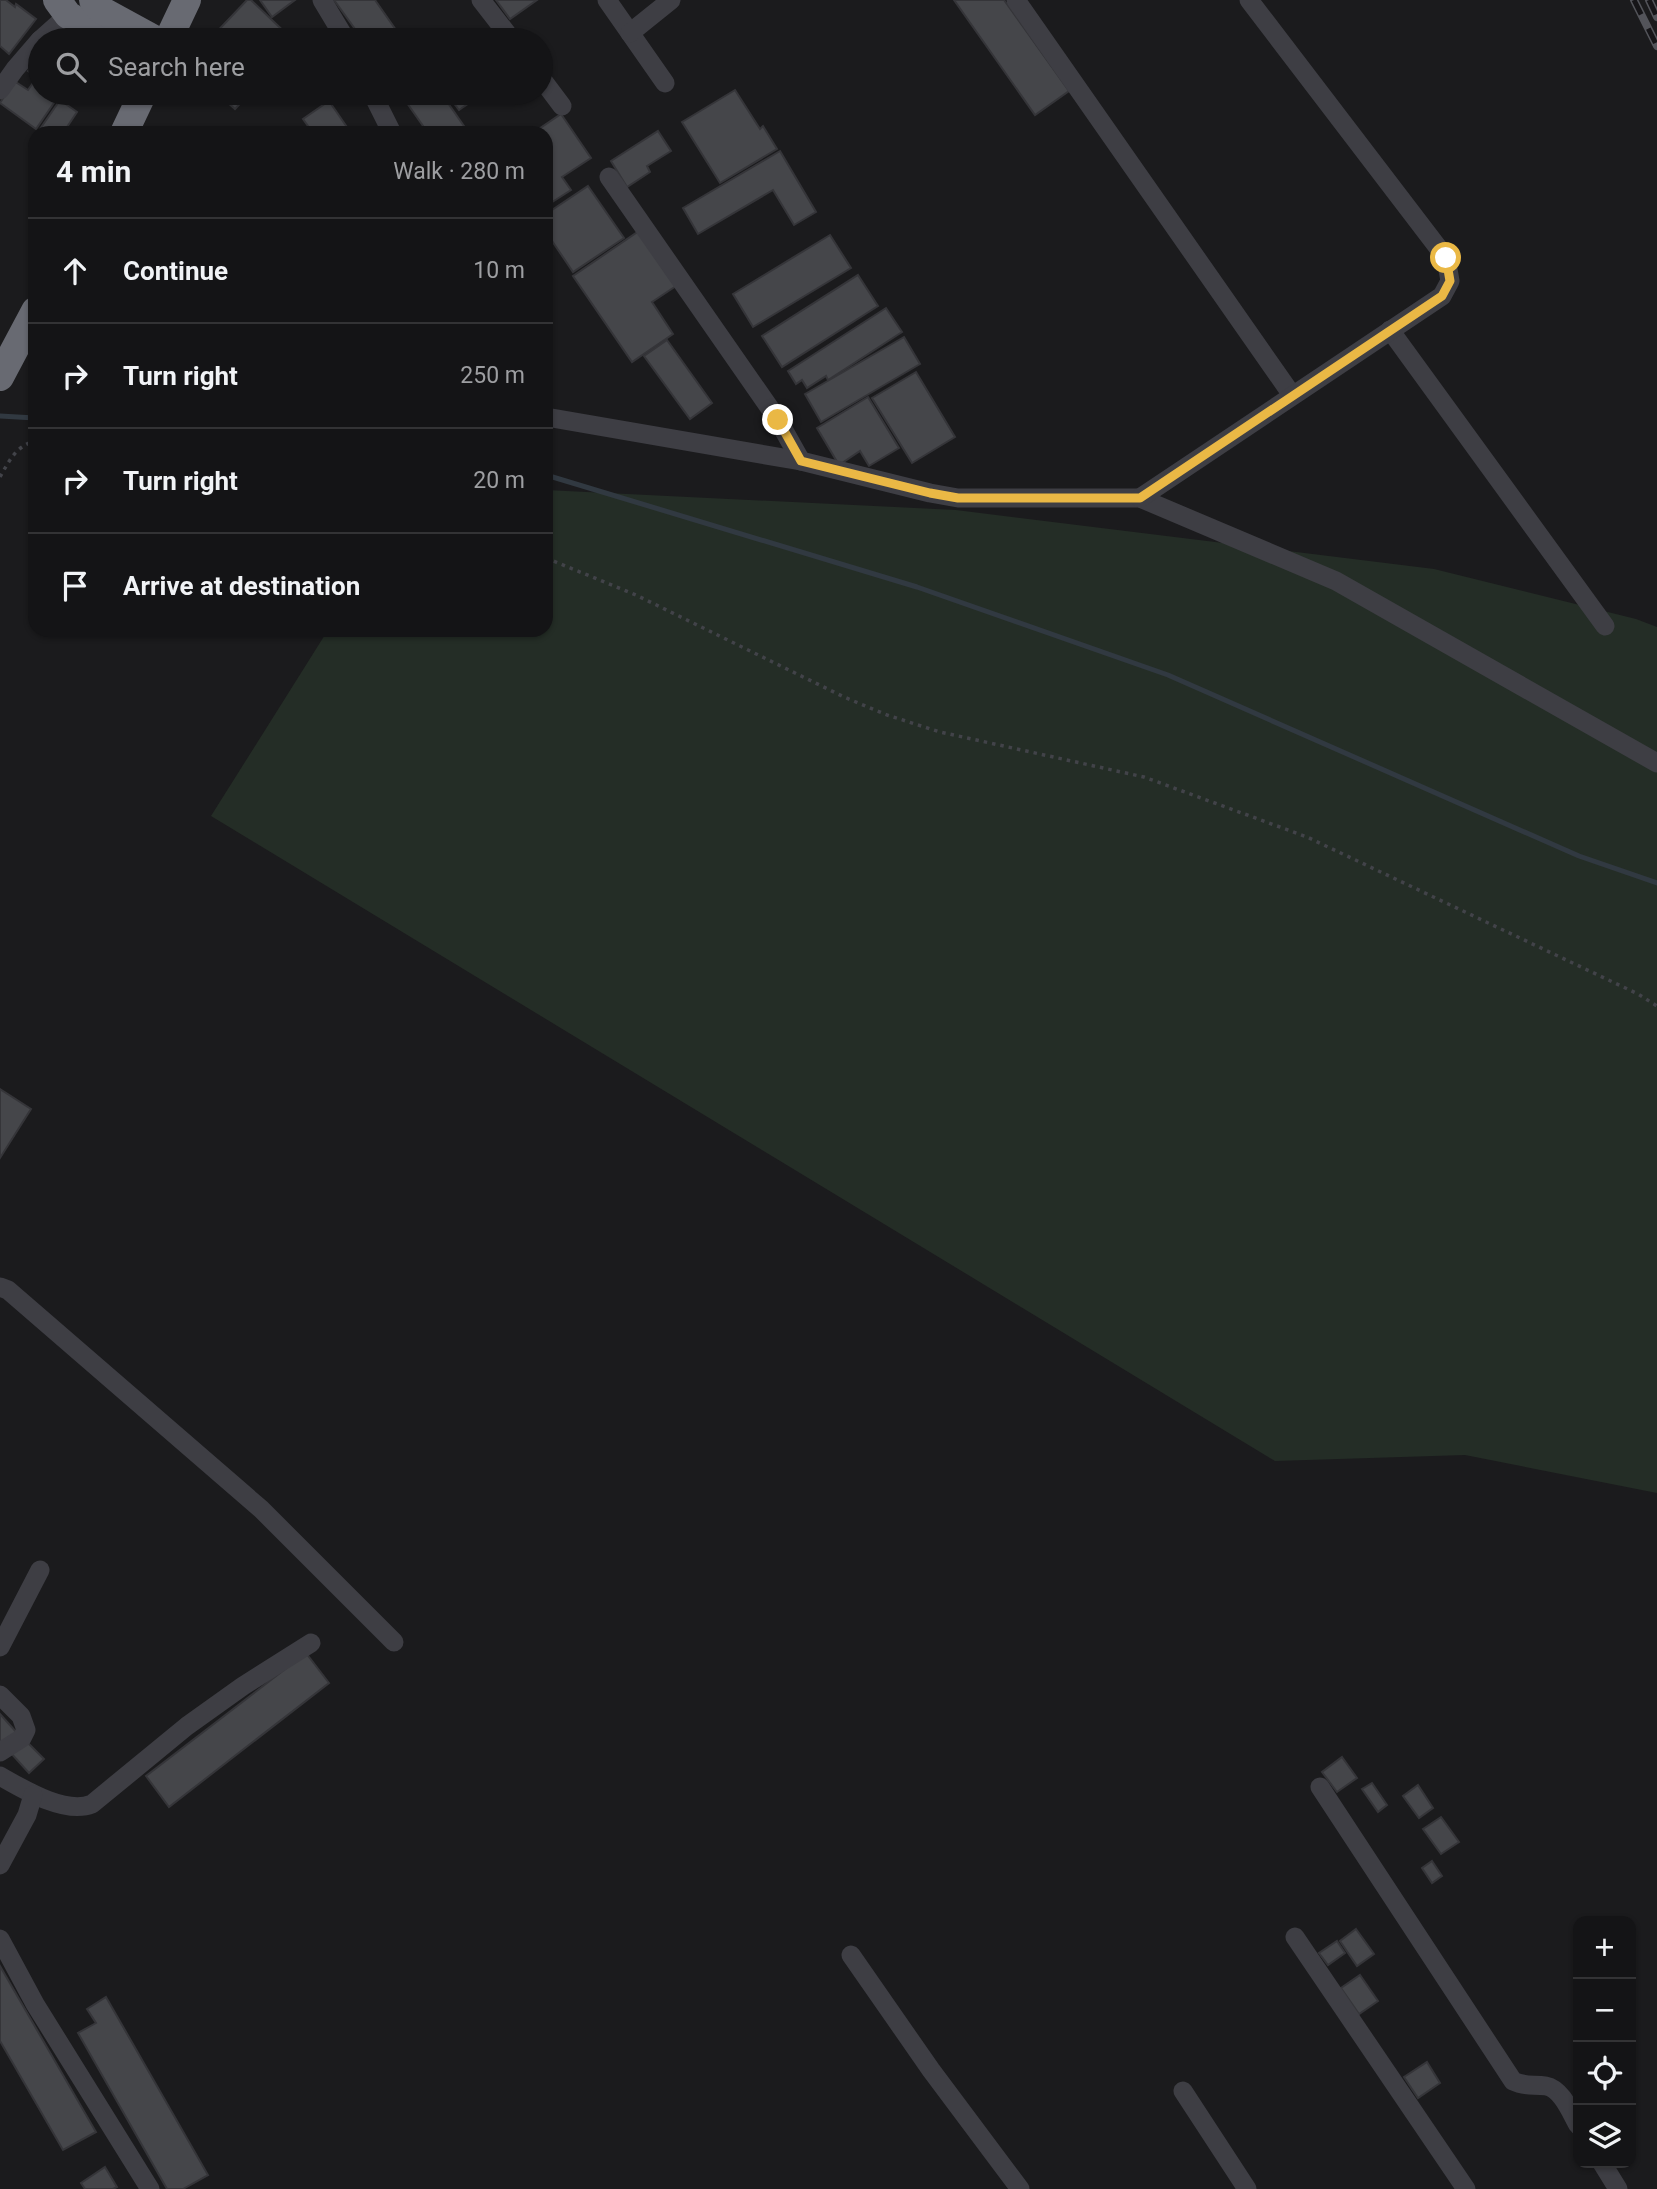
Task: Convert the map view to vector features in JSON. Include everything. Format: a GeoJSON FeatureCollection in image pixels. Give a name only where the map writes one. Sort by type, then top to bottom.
{"type":"FeatureCollection","features":[{"type":"Feature","properties":{"kind":"highway"},"geometry":{"type":"LineString","coordinates":[[93,0],[101,9],[135,28]]}},
{"type":"Feature","properties":{"kind":"highway"},"geometry":{"type":"LineString","coordinates":[[174,28],[187,0]]}},
{"type":"Feature","properties":{"kind":"highway"},"geometry":{"type":"LineString","coordinates":[[63,8],[93,28]]}},
{"type":"Feature","properties":{"kind":"highway"},"geometry":{"type":"LineString","coordinates":[[127,126],[137,105]]}},
{"type":"Feature","properties":{"kind":"highway"},"geometry":{"type":"LineString","coordinates":[[1,375],[28,324]]}},
{"type":"Feature","properties":{"kind":"street"},"geometry":{"type":"LineString","coordinates":[[322,0],[339,28]]}},
{"type":"Feature","properties":{"kind":"street"},"geometry":{"type":"LineString","coordinates":[[481,0],[503,28]]}},
{"type":"Feature","properties":{"kind":"street"},"geometry":{"type":"LineString","coordinates":[[607,0],[665,83]]}},
{"type":"Feature","properties":{"kind":"street"},"geometry":{"type":"LineString","coordinates":[[630,33],[671,0]]}},
{"type":"Feature","properties":{"kind":"street"},"geometry":{"type":"LineString","coordinates":[[1016,0],[1292,395]]}},
{"type":"Feature","properties":{"kind":"street"},"geometry":{"type":"LineString","coordinates":[[1140,498],[1442,296],[1450,281],[1446,258],[1249,0]]}},
{"type":"Feature","properties":{"kind":"street"},"geometry":{"type":"LineString","coordinates":[[49,28],[63,8]]}},
{"type":"Feature","properties":{"kind":"street"},"geometry":{"type":"LineString","coordinates":[[0,90],[28,54]]}},
{"type":"Feature","properties":{"kind":"street"},"geometry":{"type":"LineString","coordinates":[[553,94],[562,106]]}},
{"type":"Feature","properties":{"kind":"street"},"geometry":{"type":"LineString","coordinates":[[378,105],[388,126]]}},
{"type":"Feature","properties":{"kind":"street"},"geometry":{"type":"LineString","coordinates":[[609,177],[778,420],[801,461]]}},
{"type":"Feature","properties":{"kind":"street"},"geometry":{"type":"LineString","coordinates":[[1390,330],[1605,626]]}},
{"type":"Feature","properties":{"kind":"street"},"geometry":{"type":"LineString","coordinates":[[553,418],[801,461],[958,498],[1140,498],[1336,581],[1657,763]]}},
{"type":"Feature","properties":{"kind":"street"},"geometry":{"type":"LineString","coordinates":[[0,1287],[8,1290],[261,1510],[394,1642]]}},
{"type":"Feature","properties":{"kind":"street"},"geometry":{"type":"LineString","coordinates":[[0,1647],[40,1570]]}},
{"type":"Feature","properties":{"kind":"street"},"geometry":{"type":"LineString","coordinates":[[0,1776],[33,1795],[72,1806],[84,1807],[92,1804],[187,1726],[311,1643]]}},
{"type":"Feature","properties":{"kind":"street"},"geometry":{"type":"LineString","coordinates":[[0,1695],[21,1716],[26,1730],[22,1738],[0,1752]]}},
{"type":"Feature","properties":{"kind":"street"},"geometry":{"type":"LineString","coordinates":[[1320,1787],[1513,2081],[1522,2086],[1548,2086],[1556,2090],[1573,2117]]}},
{"type":"Feature","properties":{"kind":"street"},"geometry":{"type":"LineString","coordinates":[[0,1865],[27,1815],[33,1795]]}},
{"type":"Feature","properties":{"kind":"street"},"geometry":{"type":"LineString","coordinates":[[1295,1937],[1466,2189]]}},
{"type":"Feature","properties":{"kind":"street"},"geometry":{"type":"LineString","coordinates":[[0,1939],[35,2004],[150,2189]]}},
{"type":"Feature","properties":{"kind":"street"},"geometry":{"type":"LineString","coordinates":[[851,1955],[931,2070],[1020,2189]]}},
{"type":"Feature","properties":{"kind":"street"},"geometry":{"type":"LineString","coordinates":[[1183,2091],[1247,2189]]}},
{"type":"Feature","properties":{"kind":"street"},"geometry":{"type":"LineString","coordinates":[[1605,2168],[1618,2189]]}},
{"type":"Feature","properties":{"kind":"path"},"geometry":{"type":"LineString","coordinates":[[0,477],[13,454],[28,442]]}},
{"type":"Feature","properties":{"kind":"path"},"geometry":{"type":"LineString","coordinates":[[553,561],[636,595],[887,715],[940,732],[1144,778],[1307,837],[1638,994],[1657,1006]]}},
{"type":"Feature","properties":{"kind":"shaded area"},"geometry":{"type":"Polygon","coordinates":[[[553,490],[956,510],[1434,569],[1636,619],[1657,627],[1657,1493],[1465,1455],[1275,1461],[211,816],[324,637],[553,637],[553,490]]]}},
{"type":"Feature","properties":{"kind":"building"},"geometry":{"type":"Polygon","coordinates":[[[0,0],[6,0],[36,19],[9,54],[0,46],[0,0]]]}},
{"type":"Feature","properties":{"kind":"building"},"geometry":{"type":"Polygon","coordinates":[[[247,0],[251,0],[280,28],[220,28],[247,0]]]}},
{"type":"Feature","properties":{"kind":"building"},"geometry":{"type":"Polygon","coordinates":[[[260,0],[295,0],[272,17],[260,0]]]}},
{"type":"Feature","properties":{"kind":"building"},"geometry":{"type":"Polygon","coordinates":[[[334,0],[375,0],[395,28],[354,28],[334,0]]]}},
{"type":"Feature","properties":{"kind":"building"},"geometry":{"type":"Polygon","coordinates":[[[496,0],[537,0],[510,19],[496,0]]]}},
{"type":"Feature","properties":{"kind":"building"},"geometry":{"type":"Polygon","coordinates":[[[954,0],[1004,0],[1069,91],[1035,115],[954,0]]]}},
{"type":"Feature","properties":{"kind":"building"},"geometry":{"type":"Polygon","coordinates":[[[14,81],[28,90],[28,105],[52,105],[38,126],[32,126],[0,103],[14,81]]]}},
{"type":"Feature","properties":{"kind":"building"},"geometry":{"type":"Polygon","coordinates":[[[735,90],[760,129],[763,126],[777,149],[720,183],[682,122],[735,90]]]}},
{"type":"Feature","properties":{"kind":"building"},"geometry":{"type":"Polygon","coordinates":[[[57,105],[67,105],[77,112],[68,126],[42,126],[57,105]]]}},
{"type":"Feature","properties":{"kind":"building"},"geometry":{"type":"Polygon","coordinates":[[[323,105],[332,105],[346,126],[308,126],[303,119],[323,105]]]}},
{"type":"Feature","properties":{"kind":"building"},"geometry":{"type":"Polygon","coordinates":[[[408,105],[449,105],[464,126],[423,126],[408,105]]]}},
{"type":"Feature","properties":{"kind":"building"},"geometry":{"type":"Polygon","coordinates":[[[561,114],[591,158],[562,177],[571,190],[553,202],[553,126],[543,126],[561,114]]]}},
{"type":"Feature","properties":{"kind":"building"},"geometry":{"type":"Polygon","coordinates":[[[658,131],[671,151],[647,166],[650,172],[627,187],[611,161],[658,131]]]}},
{"type":"Feature","properties":{"kind":"building"},"geometry":{"type":"Polygon","coordinates":[[[780,151],[816,212],[794,225],[773,190],[698,234],[683,208],[780,151]]]}},
{"type":"Feature","properties":{"kind":"building"},"geometry":{"type":"Polygon","coordinates":[[[588,186],[624,238],[573,272],[553,242],[553,209],[588,186]]]}},
{"type":"Feature","properties":{"kind":"building"},"geometry":{"type":"Polygon","coordinates":[[[639,231],[676,286],[652,302],[673,334],[632,362],[573,276],[639,231]]]}},
{"type":"Feature","properties":{"kind":"building"},"geometry":{"type":"Polygon","coordinates":[[[830,235],[851,268],[753,327],[733,294],[830,235]]]}},
{"type":"Feature","properties":{"kind":"building"},"geometry":{"type":"Polygon","coordinates":[[[858,275],[878,306],[782,367],[762,336],[858,275]]]}},
{"type":"Feature","properties":{"kind":"building"},"geometry":{"type":"Polygon","coordinates":[[[886,308],[902,332],[828,380],[826,376],[807,388],[802,380],[796,384],[788,371],[886,308]]]}},
{"type":"Feature","properties":{"kind":"building"},"geometry":{"type":"Polygon","coordinates":[[[904,337],[920,364],[821,422],[805,394],[904,337]]]}},
{"type":"Feature","properties":{"kind":"building"},"geometry":{"type":"Polygon","coordinates":[[[667,340],[712,403],[690,419],[644,356],[667,340]]]}},
{"type":"Feature","properties":{"kind":"building"},"geometry":{"type":"Polygon","coordinates":[[[916,372],[955,437],[912,463],[872,398],[916,372]]]}},
{"type":"Feature","properties":{"kind":"building"},"geometry":{"type":"Polygon","coordinates":[[[868,397],[899,448],[869,466],[860,451],[839,465],[817,428],[868,397]]]}},
{"type":"Feature","properties":{"kind":"building"},"geometry":{"type":"Polygon","coordinates":[[[0,1089],[31,1109],[0,1158],[0,1089]]]}},
{"type":"Feature","properties":{"kind":"building"},"geometry":{"type":"Polygon","coordinates":[[[306,1653],[329,1683],[169,1807],[146,1776],[306,1653]]]}},
{"type":"Feature","properties":{"kind":"building"},"geometry":{"type":"Polygon","coordinates":[[[0,1714],[18,1734],[0,1745],[0,1714]]]}},
{"type":"Feature","properties":{"kind":"building"},"geometry":{"type":"Polygon","coordinates":[[[26,1741],[44,1759],[29,1773],[9,1751],[26,1741]]]}},
{"type":"Feature","properties":{"kind":"building"},"geometry":{"type":"Polygon","coordinates":[[[1342,1757],[1357,1778],[1337,1792],[1322,1772],[1342,1757]]]}},
{"type":"Feature","properties":{"kind":"building"},"geometry":{"type":"Polygon","coordinates":[[[1372,1783],[1387,1805],[1378,1812],[1362,1789],[1372,1783]]]}},
{"type":"Feature","properties":{"kind":"building"},"geometry":{"type":"Polygon","coordinates":[[[1418,1785],[1433,1808],[1419,1818],[1403,1796],[1418,1785]]]}},
{"type":"Feature","properties":{"kind":"building"},"geometry":{"type":"Polygon","coordinates":[[[1441,1817],[1459,1842],[1441,1854],[1423,1829],[1441,1817]]]}},
{"type":"Feature","properties":{"kind":"building"},"geometry":{"type":"Polygon","coordinates":[[[1432,1861],[1442,1876],[1432,1883],[1422,1868],[1432,1861]]]}},
{"type":"Feature","properties":{"kind":"building"},"geometry":{"type":"Polygon","coordinates":[[[1356,1929],[1374,1954],[1357,1966],[1340,1941],[1356,1929]]]}},
{"type":"Feature","properties":{"kind":"building"},"geometry":{"type":"Polygon","coordinates":[[[1337,1941],[1345,1953],[1328,1965],[1319,1953],[1337,1941]]]}},
{"type":"Feature","properties":{"kind":"building"},"geometry":{"type":"Polygon","coordinates":[[[0,1966],[96,2132],[63,2150],[0,2041],[0,1966]]]}},
{"type":"Feature","properties":{"kind":"building"},"geometry":{"type":"Polygon","coordinates":[[[1360,1975],[1378,2001],[1359,2014],[1341,1988],[1360,1975]]]}},
{"type":"Feature","properties":{"kind":"building"},"geometry":{"type":"Polygon","coordinates":[[[106,1997],[208,2175],[183,2189],[167,2189],[78,2033],[96,2023],[87,2009],[106,1997]]]}},
{"type":"Feature","properties":{"kind":"building"},"geometry":{"type":"Polygon","coordinates":[[[1427,2062],[1440,2083],[1418,2098],[1404,2077],[1427,2062]]]}},
{"type":"Feature","properties":{"kind":"building"},"geometry":{"type":"Polygon","coordinates":[[[105,2167],[117,2187],[85,2189],[81,2183],[105,2167]]]}},
{"type":"Feature","properties":{"kind":"waterway"},"geometry":{"type":"LineString","coordinates":[[0,416],[28,418]]}},
{"type":"Feature","properties":{"kind":"waterway"},"geometry":{"type":"LineString","coordinates":[[553,477],[917,587],[1168,675],[1579,856],[1657,883]]}},
{"type":"Feature","properties":{"kind":"railway"},"geometry":{"type":"LineString","coordinates":[[1634,0],[1657,46]]}},
{"type":"Feature","properties":{"kind":"railway"},"geometry":{"type":"LineString","coordinates":[[1649,0],[1657,17]]}},
{"type":"Feature","properties":{"kind":"route"},"geometry":{"type":"LineString","coordinates":[[778,420],[801,461],[930,493],[958,498],[1140,498],[1442,296],[1450,281],[1446,258]]}}]}
